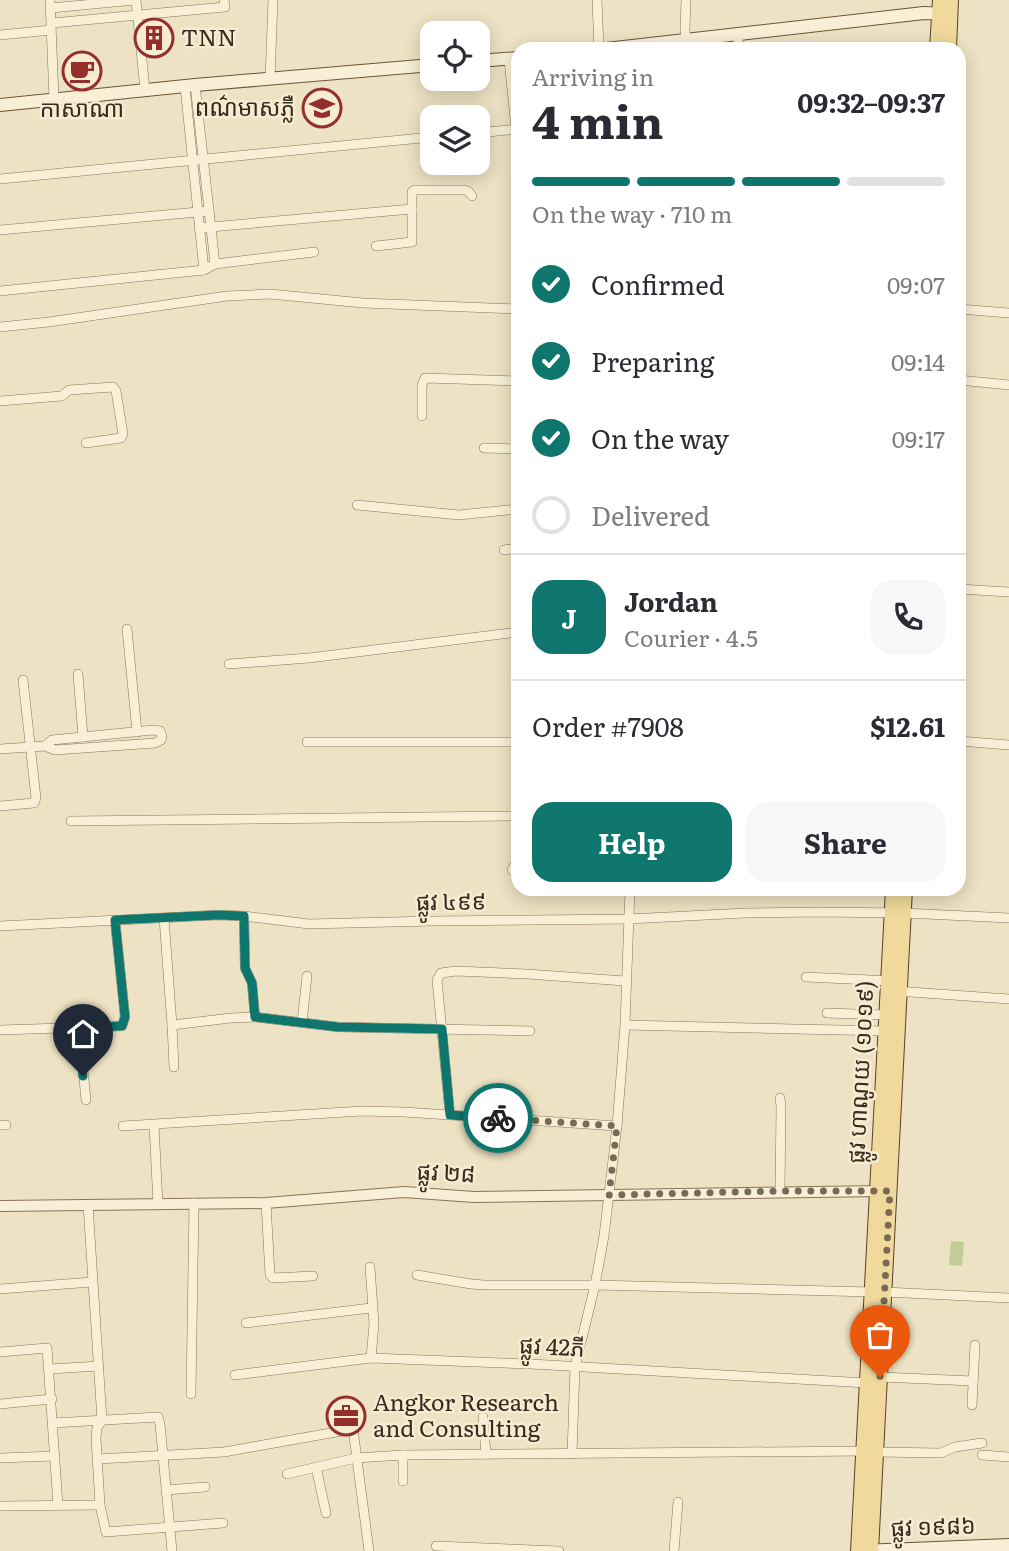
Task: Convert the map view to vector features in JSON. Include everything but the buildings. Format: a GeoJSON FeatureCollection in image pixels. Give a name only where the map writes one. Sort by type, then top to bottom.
{"type":"FeatureCollection","features":[{"type":"Feature","properties":{"kind":"main road"},"geometry":{"type":"LineString","coordinates":[[668,42],[924,13],[945,7]]}},
{"type":"Feature","properties":{"kind":"main road"},"geometry":{"type":"LineString","coordinates":[[938,42],[945,7]]}},
{"type":"Feature","properties":{"kind":"main road"},"geometry":{"type":"LineString","coordinates":[[945,7],[948,42]]}},
{"type":"Feature","properties":{"kind":"main road"},"geometry":{"type":"LineString","coordinates":[[490,60],[511,59]]}},
{"type":"Feature","properties":{"kind":"main road"},"geometry":{"type":"LineString","coordinates":[[0,105],[420,66]]}},
{"type":"Feature","properties":{"kind":"main road","name":"ផ្លូវ ហាណូយ (១០១៩)"},"geometry":{"type":"LineString","coordinates":[[894,896],[898,913]]}},
{"type":"Feature","properties":{"kind":"main road","name":"ផ្លូវ ហាណូយ (១០១៩)"},"geometry":{"type":"LineString","coordinates":[[858,1551],[870,1452],[898,913],[903,896]]}},
{"type":"Feature","properties":{"kind":"main road","name":"ផ្លូវ ហាណូយ (១០១៩)"},"geometry":{"type":"LineString","coordinates":[[884,1191],[885,1031],[886,1015],[894,986]]}},
{"type":"Feature","properties":{"kind":"main road","name":"ផ្លូវ ហាណូយ (១០១៩)"},"geometry":{"type":"LineString","coordinates":[[870,1452],[871,1551]]}},
{"type":"Feature","properties":{"kind":"main road","name":"ផ្លូវ ១៩៨៦"},"geometry":{"type":"LineString","coordinates":[[858,1551],[1009,1545]]}},
{"type":"Feature","properties":{"kind":"street"},"geometry":{"type":"LineString","coordinates":[[54,99],[50,4],[135,0],[145,90]]}},
{"type":"Feature","properties":{"kind":"street"},"geometry":{"type":"LineString","coordinates":[[0,35],[137,14],[225,6],[224,0]]}},
{"type":"Feature","properties":{"kind":"street"},"geometry":{"type":"LineString","coordinates":[[270,79],[273,0]]}},
{"type":"Feature","properties":{"kind":"street"},"geometry":{"type":"LineString","coordinates":[[597,0],[599,42]]}},
{"type":"Feature","properties":{"kind":"street"},"geometry":{"type":"LineString","coordinates":[[686,0],[686,40]]}},
{"type":"Feature","properties":{"kind":"street"},"geometry":{"type":"LineString","coordinates":[[738,34],[738,42]]}},
{"type":"Feature","properties":{"kind":"street"},"geometry":{"type":"LineString","coordinates":[[190,86],[203,159],[215,264]]}},
{"type":"Feature","properties":{"kind":"street"},"geometry":{"type":"LineString","coordinates":[[190,86],[193,160],[204,270]]}},
{"type":"Feature","properties":{"kind":"street"},"geometry":{"type":"LineString","coordinates":[[490,132],[511,130]]}},
{"type":"Feature","properties":{"kind":"street"},"geometry":{"type":"LineString","coordinates":[[0,178],[420,138]]}},
{"type":"Feature","properties":{"kind":"street"},"geometry":{"type":"LineString","coordinates":[[376,246],[412,243],[412,192],[415,190],[464,190],[472,196]]}},
{"type":"Feature","properties":{"kind":"street"},"geometry":{"type":"LineString","coordinates":[[199,228],[412,209]]}},
{"type":"Feature","properties":{"kind":"street"},"geometry":{"type":"LineString","coordinates":[[0,230],[209,211]]}},
{"type":"Feature","properties":{"kind":"street"},"geometry":{"type":"LineString","coordinates":[[0,291],[204,270],[215,264],[314,253]]}},
{"type":"Feature","properties":{"kind":"street"},"geometry":{"type":"LineString","coordinates":[[0,327],[227,296],[270,294],[363,303],[511,309]]}},
{"type":"Feature","properties":{"kind":"street"},"geometry":{"type":"LineString","coordinates":[[966,310],[1009,313]]}},
{"type":"Feature","properties":{"kind":"street"},"geometry":{"type":"LineString","coordinates":[[422,416],[422,386],[425,378],[511,381]]}},
{"type":"Feature","properties":{"kind":"street"},"geometry":{"type":"LineString","coordinates":[[966,381],[1009,385]]}},
{"type":"Feature","properties":{"kind":"street"},"geometry":{"type":"LineString","coordinates":[[0,401],[62,396],[69,390],[113,387],[116,391],[123,434],[121,438],[86,443]]}},
{"type":"Feature","properties":{"kind":"street"},"geometry":{"type":"LineString","coordinates":[[484,448],[511,449]]}},
{"type":"Feature","properties":{"kind":"street"},"geometry":{"type":"LineString","coordinates":[[357,505],[459,515],[511,510]]}},
{"type":"Feature","properties":{"kind":"street"},"geometry":{"type":"LineString","coordinates":[[504,550],[511,549]]}},
{"type":"Feature","properties":{"kind":"street"},"geometry":{"type":"LineString","coordinates":[[966,589],[1009,592]]}},
{"type":"Feature","properties":{"kind":"street"},"geometry":{"type":"LineString","coordinates":[[127,629],[137,732]]}},
{"type":"Feature","properties":{"kind":"street"},"geometry":{"type":"LineString","coordinates":[[229,664],[309,658],[511,633]]}},
{"type":"Feature","properties":{"kind":"street"},"geometry":{"type":"LineString","coordinates":[[78,674],[83,737]]}},
{"type":"Feature","properties":{"kind":"street"},"geometry":{"type":"LineString","coordinates":[[0,806],[34,803],[36,798],[23,680]]}},
{"type":"Feature","properties":{"kind":"street"},"geometry":{"type":"LineString","coordinates":[[0,749],[45,746],[55,750],[155,743],[161,740],[162,736],[160,731],[137,732],[52,740],[45,746]]}},
{"type":"Feature","properties":{"kind":"street"},"geometry":{"type":"LineString","coordinates":[[307,742],[511,742]]}},
{"type":"Feature","properties":{"kind":"street"},"geometry":{"type":"LineString","coordinates":[[966,742],[1009,745]]}},
{"type":"Feature","properties":{"kind":"street"},"geometry":{"type":"LineString","coordinates":[[71,821],[511,816]]}},
{"type":"Feature","properties":{"kind":"street"},"geometry":{"type":"LineString","coordinates":[[572,1454],[575,1367],[595,1285],[617,1126],[625,1026],[630,896]]}},
{"type":"Feature","properties":{"kind":"street","name":"ផ្លូវ ៤៩៩"},"geometry":{"type":"LineString","coordinates":[[0,926],[218,915],[309,924],[629,919],[757,913],[898,913],[1009,918]]}},
{"type":"Feature","properties":{"kind":"street"},"geometry":{"type":"LineString","coordinates":[[244,916],[245,968],[252,983],[255,1017]]}},
{"type":"Feature","properties":{"kind":"street"},"geometry":{"type":"LineString","coordinates":[[164,918],[174,1067]]}},
{"type":"Feature","properties":{"kind":"street"},"geometry":{"type":"LineString","coordinates":[[0,1030],[122,1026],[125,1017],[115,920]]}},
{"type":"Feature","properties":{"kind":"street"},"geometry":{"type":"LineString","coordinates":[[450,1115],[437,980],[441,973],[456,971],[527,974],[625,981]]}},
{"type":"Feature","properties":{"kind":"street"},"geometry":{"type":"LineString","coordinates":[[302,1022],[307,976]]}},
{"type":"Feature","properties":{"kind":"street"},"geometry":{"type":"LineString","coordinates":[[806,977],[1009,999]]}},
{"type":"Feature","properties":{"kind":"street"},"geometry":{"type":"LineString","coordinates":[[827,1013],[886,1015]]}},
{"type":"Feature","properties":{"kind":"street"},"geometry":{"type":"LineString","coordinates":[[172,1025],[255,1017],[338,1027],[530,1031]]}},
{"type":"Feature","properties":{"kind":"street"},"geometry":{"type":"LineString","coordinates":[[625,1026],[885,1031]]}},
{"type":"Feature","properties":{"kind":"street"},"geometry":{"type":"LineString","coordinates":[[79,1028],[86,1100]]}},
{"type":"Feature","properties":{"kind":"street"},"geometry":{"type":"LineString","coordinates":[[780,1098],[780,1191]]}},
{"type":"Feature","properties":{"kind":"street"},"geometry":{"type":"LineString","coordinates":[[123,1126],[362,1111],[617,1126]]}},
{"type":"Feature","properties":{"kind":"street"},"geometry":{"type":"LineString","coordinates":[[154,1125],[158,1204]]}},
{"type":"Feature","properties":{"kind":"street","name":"ផ្លូវ ២៨"},"geometry":{"type":"LineString","coordinates":[[0,1206],[266,1203],[404,1192],[474,1196],[884,1191]]}},
{"type":"Feature","properties":{"kind":"street"},"geometry":{"type":"LineString","coordinates":[[191,1394],[194,1203]]}},
{"type":"Feature","properties":{"kind":"street"},"geometry":{"type":"LineString","coordinates":[[266,1203],[270,1275],[273,1278],[313,1276]]}},
{"type":"Feature","properties":{"kind":"street"},"geometry":{"type":"LineString","coordinates":[[88,1205],[102,1420],[97,1428],[96,1438],[100,1505],[106,1532],[223,1523]]}},
{"type":"Feature","properties":{"kind":"street"},"geometry":{"type":"LineString","coordinates":[[370,1267],[374,1324],[371,1358]]}},
{"type":"Feature","properties":{"kind":"street"},"geometry":{"type":"LineString","coordinates":[[417,1275],[471,1284],[878,1292],[1009,1298]]}},
{"type":"Feature","properties":{"kind":"street"},"geometry":{"type":"LineString","coordinates":[[0,1289],[92,1282]]}},
{"type":"Feature","properties":{"kind":"street"},"geometry":{"type":"LineString","coordinates":[[246,1322],[371,1308]]}},
{"type":"Feature","properties":{"kind":"street"},"geometry":{"type":"LineString","coordinates":[[972,1405],[975,1345]]}},
{"type":"Feature","properties":{"kind":"street"},"geometry":{"type":"LineString","coordinates":[[0,1352],[47,1348],[58,1505]]}},
{"type":"Feature","properties":{"kind":"street","name":"ផ្លូវ 42ភី"},"geometry":{"type":"LineString","coordinates":[[235,1375],[371,1358],[874,1380],[973,1381]]}},
{"type":"Feature","properties":{"kind":"street"},"geometry":{"type":"LineString","coordinates":[[50,1369],[99,1366]]}},
{"type":"Feature","properties":{"kind":"street"},"geometry":{"type":"LineString","coordinates":[[0,1404],[52,1399]]}},
{"type":"Feature","properties":{"kind":"street"},"geometry":{"type":"LineString","coordinates":[[53,1423],[158,1417],[172,1551]]}},
{"type":"Feature","properties":{"kind":"street"},"geometry":{"type":"LineString","coordinates":[[483,1417],[486,1454]]}},
{"type":"Feature","properties":{"kind":"street"},"geometry":{"type":"LineString","coordinates":[[98,1459],[224,1452],[353,1429],[369,1551]]}},
{"type":"Feature","properties":{"kind":"street"},"geometry":{"type":"LineString","coordinates":[[287,1474],[356,1458],[403,1455],[941,1453],[955,1447],[982,1443]]}},
{"type":"Feature","properties":{"kind":"street"},"geometry":{"type":"LineString","coordinates":[[403,1455],[403,1481]]}},
{"type":"Feature","properties":{"kind":"street"},"geometry":{"type":"LineString","coordinates":[[982,1455],[1009,1457]]}},
{"type":"Feature","properties":{"kind":"street"},"geometry":{"type":"LineString","coordinates":[[0,1458],[55,1456]]}},
{"type":"Feature","properties":{"kind":"street"},"geometry":{"type":"LineString","coordinates":[[316,1467],[326,1513]]}},
{"type":"Feature","properties":{"kind":"street"},"geometry":{"type":"LineString","coordinates":[[166,1490],[205,1487]]}},
{"type":"Feature","properties":{"kind":"street"},"geometry":{"type":"LineString","coordinates":[[674,1551],[678,1502]]}},
{"type":"Feature","properties":{"kind":"street"},"geometry":{"type":"LineString","coordinates":[[0,1506],[100,1505]]}},
{"type":"Feature","properties":{"kind":"street"},"geometry":{"type":"LineString","coordinates":[[436,1546],[559,1551]]}},
{"type":"Feature","properties":{"kind":"green space"},"geometry":{"type":"Polygon","coordinates":[[[951,1241],[964,1242],[962,1266],[949,1265],[951,1241]]]}},
{"type":"Feature","properties":{"kind":"way so far"},"geometry":{"type":"LineString","coordinates":[[498,1118],[617,1126],[609,1195],[890,1191],[880,1377]]}},
{"type":"Feature","properties":{"kind":"place","name":"TNN"},"geometry":{"type":"Point","coordinates":[154,38]}},
{"type":"Feature","properties":{"kind":"place","name":"កាសាណា"},"geometry":{"type":"Point","coordinates":[82,71]}},
{"type":"Feature","properties":{"kind":"place","name":"ពណ៌មាសភ្លឺ"},"geometry":{"type":"Point","coordinates":[322,108]}},
{"type":"Feature","properties":{"kind":"place","name":"Angkor Research and Consulting"},"geometry":{"type":"Point","coordinates":[346,1416]}},
{"type":"Feature","properties":{"kind":"route"},"geometry":{"type":"LineString","coordinates":[[83,1076],[79,1028],[122,1026],[125,1017],[115,920],[244,916],[245,968],[252,983],[255,1017],[338,1027],[442,1029],[450,1115],[498,1118]]}}]}
